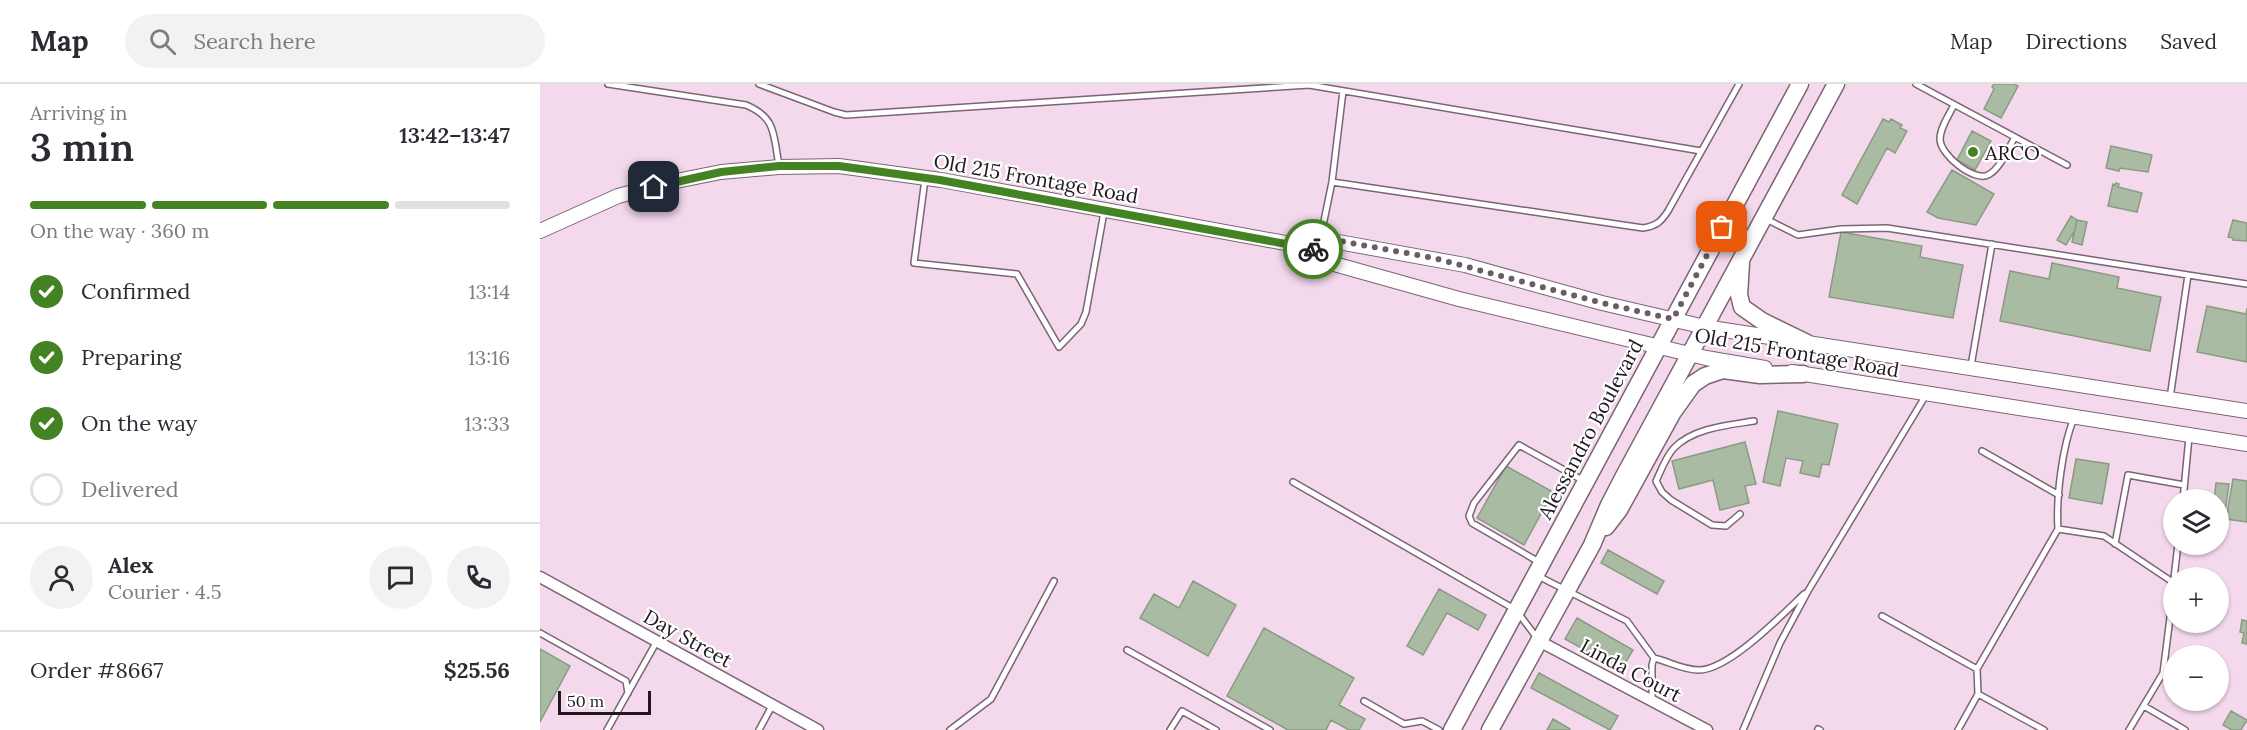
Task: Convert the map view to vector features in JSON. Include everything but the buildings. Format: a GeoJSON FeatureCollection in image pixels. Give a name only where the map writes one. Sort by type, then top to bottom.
{"type":"FeatureCollection","features":[{"type":"Feature","properties":{"kind":"main road","name":"Alessandro Boulevard"},"geometry":{"type":"LineString","coordinates":[[1452,730],[1800,84]]}},
{"type":"Feature","properties":{"kind":"main road"},"geometry":{"type":"LineString","coordinates":[[1490,730],[1592,545],[1609,505],[1836,84]]}},
{"type":"Feature","properties":{"kind":"main road"},"geometry":{"type":"LineString","coordinates":[[1742,259],[1739,294],[1742,307],[1762,321],[1807,343]]}},
{"type":"Feature","properties":{"kind":"main road"},"geometry":{"type":"LineString","coordinates":[[1592,545],[1619,510],[1683,396],[1693,384],[1723,370],[1760,375],[1803,374]]}},
{"type":"Feature","properties":{"kind":"street","name":"Old 215 Frontage Road"},"geometry":{"type":"LineString","coordinates":[[540,231],[618,196],[721,172],[779,166],[839,166],[925,178],[1318,249],[1334,240],[1434,258],[1602,303],[1705,327],[2247,411]]}},
{"type":"Feature","properties":{"kind":"street","name":"Old 215 Frontage Road"},"geometry":{"type":"LineString","coordinates":[[1318,249],[1327,262],[1459,299],[1690,354],[1926,394],[2247,444]]}},
{"type":"Feature","properties":{"kind":"street","name":"Day Street"},"geometry":{"type":"LineString","coordinates":[[540,577],[818,730]]}},
{"type":"Feature","properties":{"kind":"street","name":"Linda Court"},"geometry":{"type":"LineString","coordinates":[[1539,641],[1707,730]]}},
{"type":"Feature","properties":{"kind":"lane"},"geometry":{"type":"LineString","coordinates":[[608,84],[746,105],[758,110],[770,120],[779,166]]}},
{"type":"Feature","properties":{"kind":"lane"},"geometry":{"type":"LineString","coordinates":[[759,84],[846,115],[1309,85],[1701,151]]}},
{"type":"Feature","properties":{"kind":"lane"},"geometry":{"type":"LineString","coordinates":[[1332,182],[1643,228],[1655,226],[1662,220],[1739,84]]}},
{"type":"Feature","properties":{"kind":"lane"},"geometry":{"type":"LineString","coordinates":[[1916,84],[2067,165]]}},
{"type":"Feature","properties":{"kind":"lane"},"geometry":{"type":"LineString","coordinates":[[1318,249],[1332,182],[1343,92]]}},
{"type":"Feature","properties":{"kind":"lane"},"geometry":{"type":"LineString","coordinates":[[1954,105],[1940,140],[1942,149],[1957,165],[1986,176],[1995,169],[2015,137]]}},
{"type":"Feature","properties":{"kind":"lane"},"geometry":{"type":"LineString","coordinates":[[925,178],[914,263],[1017,274],[1059,347],[1081,324],[1086,312],[1104,210]]}},
{"type":"Feature","properties":{"kind":"lane"},"geometry":{"type":"LineString","coordinates":[[1764,218],[1798,235],[1887,228],[2247,284]]}},
{"type":"Feature","properties":{"kind":"lane"},"geometry":{"type":"LineString","coordinates":[[1970,369],[1992,244]]}},
{"type":"Feature","properties":{"kind":"lane"},"geometry":{"type":"LineString","coordinates":[[2170,400],[2188,275]]}},
{"type":"Feature","properties":{"kind":"lane"},"geometry":{"type":"LineString","coordinates":[[1743,730],[1779,642],[1926,394]]}},
{"type":"Feature","properties":{"kind":"lane"},"geometry":{"type":"LineString","coordinates":[[1958,730],[1978,694],[1977,669],[2058,529],[2059,495],[2066,444],[2074,417]]}},
{"type":"Feature","properties":{"kind":"lane"},"geometry":{"type":"LineString","coordinates":[[1656,481],[1672,449],[1683,440],[1716,427],[1754,421]]}},
{"type":"Feature","properties":{"kind":"lane"},"geometry":{"type":"LineString","coordinates":[[2184,489],[2190,435]]}},
{"type":"Feature","properties":{"kind":"lane"},"geometry":{"type":"LineString","coordinates":[[1658,440],[1672,449]]}},
{"type":"Feature","properties":{"kind":"lane"},"geometry":{"type":"LineString","coordinates":[[1585,482],[1519,445],[1474,503],[1469,516],[1472,523],[1566,591],[1627,621],[1654,658],[1677,667],[1702,670],[1734,657],[1808,591]]}},
{"type":"Feature","properties":{"kind":"lane"},"geometry":{"type":"LineString","coordinates":[[1982,451],[2059,495]]}},
{"type":"Feature","properties":{"kind":"lane"},"geometry":{"type":"LineString","coordinates":[[1640,472],[1656,481],[1662,492],[1671,500],[1712,525],[1726,526],[1740,514]]}},
{"type":"Feature","properties":{"kind":"lane"},"geometry":{"type":"LineString","coordinates":[[2115,544],[2128,475],[2184,485]]}},
{"type":"Feature","properties":{"kind":"lane"},"geometry":{"type":"LineString","coordinates":[[1293,482],[1516,610],[1539,641]]}},
{"type":"Feature","properties":{"kind":"lane"},"geometry":{"type":"LineString","coordinates":[[2058,529],[2104,536],[2163,577]]}},
{"type":"Feature","properties":{"kind":"lane"},"geometry":{"type":"LineString","coordinates":[[950,730],[991,699],[1054,581]]}},
{"type":"Feature","properties":{"kind":"lane"},"geometry":{"type":"LineString","coordinates":[[1882,616],[1977,669]]}},
{"type":"Feature","properties":{"kind":"lane"},"geometry":{"type":"LineString","coordinates":[[540,633],[626,681],[628,693]]}},
{"type":"Feature","properties":{"kind":"lane"},"geometry":{"type":"LineString","coordinates":[[2129,730],[2163,673],[2168,633]]}},
{"type":"Feature","properties":{"kind":"lane"},"geometry":{"type":"LineString","coordinates":[[607,730],[657,641]]}},
{"type":"Feature","properties":{"kind":"lane"},"geometry":{"type":"LineString","coordinates":[[1127,650],[1270,730]]}},
{"type":"Feature","properties":{"kind":"lane"},"geometry":{"type":"LineString","coordinates":[[1652,701],[1654,658]]}},
{"type":"Feature","properties":{"kind":"lane"},"geometry":{"type":"LineString","coordinates":[[1978,694],[2044,730]]}},
{"type":"Feature","properties":{"kind":"lane"},"geometry":{"type":"LineString","coordinates":[[1364,701],[1404,724],[1422,721],[1439,730]]}},
{"type":"Feature","properties":{"kind":"lane"},"geometry":{"type":"LineString","coordinates":[[759,730],[773,704]]}},
{"type":"Feature","properties":{"kind":"lane"},"geometry":{"type":"LineString","coordinates":[[2144,706],[2185,730]]}},
{"type":"Feature","properties":{"kind":"lane"},"geometry":{"type":"LineString","coordinates":[[1170,730],[1182,711],[1216,730]]}},
{"type":"Feature","properties":{"kind":"way so far"},"geometry":{"type":"LineString","coordinates":[[1313,249],[1318,249],[1334,240],[1434,258],[1602,303],[1673,319],[1722,227]]}},
{"type":"Feature","properties":{"kind":"place","name":"ARCO"},"geometry":{"type":"Point","coordinates":[1973,152]}},
{"type":"Feature","properties":{"kind":"route"},"geometry":{"type":"LineString","coordinates":[[654,187],[721,172],[779,166],[839,166],[940,180],[1313,249]]}}]}
